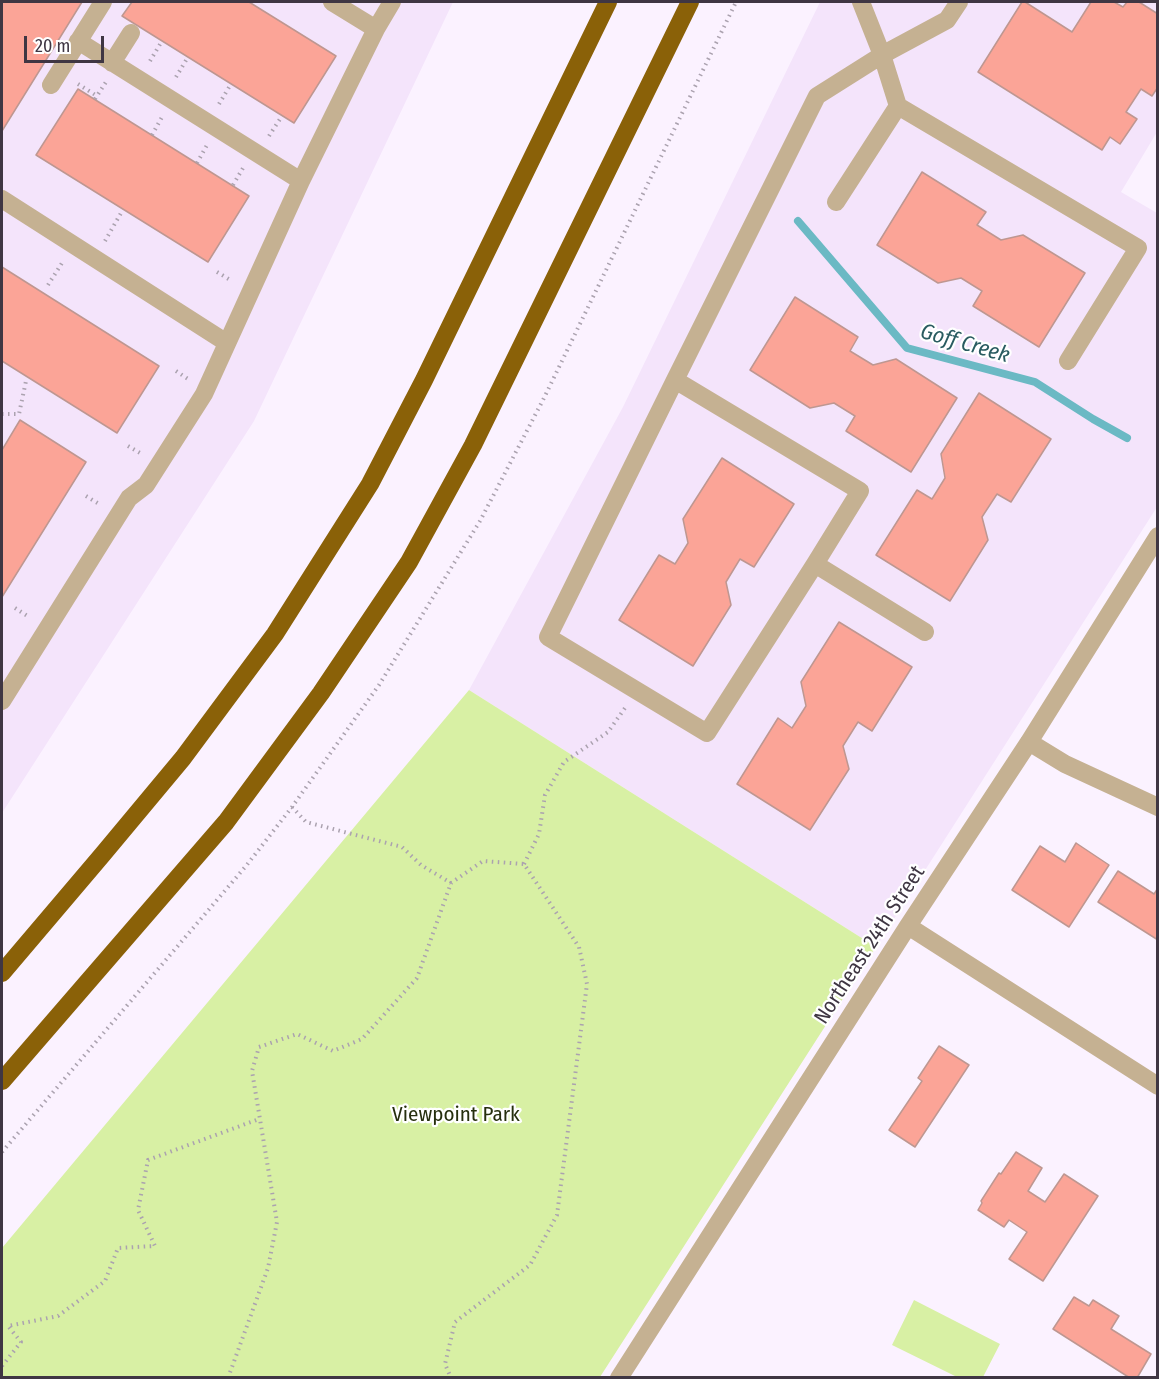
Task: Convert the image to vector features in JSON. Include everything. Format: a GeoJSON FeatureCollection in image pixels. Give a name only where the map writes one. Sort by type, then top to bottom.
{"type":"FeatureCollection","features":[{"type":"Feature","properties":{"kind":"highway"},"geometry":{"type":"LineString","coordinates":[[2,974],[190,748],[275,634],[370,484],[424,380],[608,2]]}},
{"type":"Feature","properties":{"kind":"highway"},"geometry":{"type":"LineString","coordinates":[[2,1081],[226,822],[321,693],[409,562],[473,446],[690,2]]}},
{"type":"Feature","properties":{"kind":"street"},"geometry":{"type":"LineString","coordinates":[[51,85],[103,2]]}},
{"type":"Feature","properties":{"kind":"street"},"geometry":{"type":"LineString","coordinates":[[332,2],[376,29]]}},
{"type":"Feature","properties":{"kind":"street"},"geometry":{"type":"LineString","coordinates":[[2,701],[129,498],[147,485],[204,394],[301,181],[376,29],[392,2]]}},
{"type":"Feature","properties":{"kind":"street"},"geometry":{"type":"LineString","coordinates":[[861,2],[882,55],[898,106],[1138,248],[1068,361]]}},
{"type":"Feature","properties":{"kind":"street"},"geometry":{"type":"LineString","coordinates":[[675,380],[860,490],[707,733],[548,637],[675,380],[817,96],[882,55],[947,20],[959,2]]}},
{"type":"Feature","properties":{"kind":"street"},"geometry":{"type":"LineString","coordinates":[[112,63],[131,33]]}},
{"type":"Feature","properties":{"kind":"street"},"geometry":{"type":"LineString","coordinates":[[78,41],[301,181]]}},
{"type":"Feature","properties":{"kind":"street"},"geometry":{"type":"LineString","coordinates":[[836,202],[898,106]]}},
{"type":"Feature","properties":{"kind":"street"},"geometry":{"type":"LineString","coordinates":[[2,199],[227,343]]}},
{"type":"Feature","properties":{"kind":"street","name":"Northeast 24th Street"},"geometry":{"type":"LineString","coordinates":[[619,1377],[908,926],[1029,742],[1158,537]]}},
{"type":"Feature","properties":{"kind":"street"},"geometry":{"type":"LineString","coordinates":[[815,564],[925,632]]}},
{"type":"Feature","properties":{"kind":"street"},"geometry":{"type":"LineString","coordinates":[[1029,742],[1065,764],[1158,807]]}},
{"type":"Feature","properties":{"kind":"street"},"geometry":{"type":"LineString","coordinates":[[908,926],[1158,1086]]}},
{"type":"Feature","properties":{"kind":"path"},"geometry":{"type":"LineString","coordinates":[[77,83],[97,96]]}},
{"type":"Feature","properties":{"kind":"path"},"geometry":{"type":"LineString","coordinates":[[113,226],[121,213]]}},
{"type":"Feature","properties":{"kind":"path"},"geometry":{"type":"LineString","coordinates":[[48,285],[65,257]]}},
{"type":"Feature","properties":{"kind":"path"},"geometry":{"type":"LineString","coordinates":[[176,371],[193,382]]}},
{"type":"Feature","properties":{"kind":"path"},"geometry":{"type":"LineString","coordinates":[[2,414],[19,414],[26,381]]}},
{"type":"Feature","properties":{"kind":"path"},"geometry":{"type":"LineString","coordinates":[[129,446],[147,457]]}},
{"type":"Feature","properties":{"kind":"path"},"geometry":{"type":"LineString","coordinates":[[86,496],[105,508]]}},
{"type":"Feature","properties":{"kind":"path"},"geometry":{"type":"LineString","coordinates":[[15,608],[34,620]]}},
{"type":"Feature","properties":{"kind":"path"},"geometry":{"type":"LineString","coordinates":[[524,864],[539,834],[545,795],[564,762],[608,732],[637,690]]}},
{"type":"Feature","properties":{"kind":"path"},"geometry":{"type":"LineString","coordinates":[[292,807],[306,822],[402,847],[421,865],[451,883]]}},
{"type":"Feature","properties":{"kind":"path"},"geometry":{"type":"LineString","coordinates":[[228,1377],[268,1268],[277,1222],[252,1071],[259,1047],[297,1034],[333,1051],[362,1039],[417,978],[451,883],[483,861],[524,864]]}},
{"type":"Feature","properties":{"kind":"path"},"geometry":{"type":"LineString","coordinates":[[451,1377],[445,1364],[454,1322],[530,1265],[557,1215],[587,984],[579,947],[524,864]]}},
{"type":"Feature","properties":{"kind":"path"},"geometry":{"type":"LineString","coordinates":[[2,1366],[21,1342],[8,1326],[58,1316],[105,1281],[118,1248],[155,1246],[138,1210],[148,1160],[259,1119]]}},
{"type":"Feature","properties":{"kind":"shaded area"},"geometry":{"type":"Polygon","coordinates":[[[2,2],[453,2],[254,421],[2,813],[2,2]]]}},
{"type":"Feature","properties":{"kind":"shaded area"},"geometry":{"type":"Polygon","coordinates":[[[820,2],[1157,2],[1157,132],[1121,192],[1157,213],[1157,507],[876,947],[469,690],[623,407],[820,2]]]}},
{"type":"Feature","properties":{"kind":"green space","name":"Viewpoint Park"},"geometry":{"type":"Polygon","coordinates":[[[469,690],[876,947],[600,1377],[2,1377],[2,1248],[469,690]]]}},
{"type":"Feature","properties":{"kind":"green space"},"geometry":{"type":"Polygon","coordinates":[[[914,1300],[1000,1344],[983,1377],[957,1377],[892,1345],[914,1300]]]}},
{"type":"Feature","properties":{"kind":"building"},"geometry":{"type":"Polygon","coordinates":[[[2,2],[82,2],[2,131],[2,2]]]}},
{"type":"Feature","properties":{"kind":"building"},"geometry":{"type":"Polygon","coordinates":[[[132,2],[249,2],[336,56],[294,123],[122,16],[132,2]]]}},
{"type":"Feature","properties":{"kind":"building"},"geometry":{"type":"Polygon","coordinates":[[[1022,2],[1072,32],[1091,2],[1114,2],[1123,7],[1127,2],[1139,2],[1158,14],[1158,87],[1152,96],[1141,89],[1126,112],[1137,119],[1120,144],[1110,137],[1102,150],[978,72],[1022,2]]]}},
{"type":"Feature","properties":{"kind":"building"},"geometry":{"type":"Polygon","coordinates":[[[78,89],[249,196],[208,262],[36,155],[78,89]]]}},
{"type":"Feature","properties":{"kind":"building"},"geometry":{"type":"Polygon","coordinates":[[[922,172],[986,212],[977,225],[1001,240],[1023,235],[1085,273],[1039,347],[973,306],[982,291],[961,278],[938,283],[877,245],[922,172]]]}},
{"type":"Feature","properties":{"kind":"building"},"geometry":{"type":"Polygon","coordinates":[[[2,267],[159,366],[117,433],[2,361],[2,267]]]}},
{"type":"Feature","properties":{"kind":"building"},"geometry":{"type":"Polygon","coordinates":[[[795,297],[858,337],[850,351],[873,365],[896,359],[957,398],[911,472],[846,431],[855,416],[834,403],[810,408],[750,370],[795,297]]]}},
{"type":"Feature","properties":{"kind":"building"},"geometry":{"type":"Polygon","coordinates":[[[979,393],[1051,439],[1011,502],[997,494],[982,517],[988,540],[950,601],[876,555],[917,490],[932,499],[945,478],[941,454],[979,393]]]}},
{"type":"Feature","properties":{"kind":"building"},"geometry":{"type":"Polygon","coordinates":[[[20,420],[86,462],[2,597],[2,450],[20,420]]]}},
{"type":"Feature","properties":{"kind":"building"},"geometry":{"type":"Polygon","coordinates":[[[722,458],[794,504],[754,567],[740,559],[726,582],[731,605],[693,666],[619,620],[659,555],[675,564],[688,543],[683,519],[722,458]]]}},
{"type":"Feature","properties":{"kind":"building"},"geometry":{"type":"Polygon","coordinates":[[[839,622],[912,667],[872,731],[858,722],[843,746],[849,769],[810,830],[737,784],[778,718],[792,728],[806,706],[801,682],[839,622]]]}},
{"type":"Feature","properties":{"kind":"building"},"geometry":{"type":"Polygon","coordinates":[[[1076,843],[1109,865],[1069,927],[1012,890],[1040,846],[1065,862],[1076,843]]]}},
{"type":"Feature","properties":{"kind":"building"},"geometry":{"type":"Polygon","coordinates":[[[1118,871],[1154,894],[1158,888],[1158,940],[1098,902],[1118,871]]]}},
{"type":"Feature","properties":{"kind":"building"},"geometry":{"type":"Polygon","coordinates":[[[939,1046],[969,1065],[915,1147],[889,1130],[922,1081],[918,1078],[939,1046]]]}},
{"type":"Feature","properties":{"kind":"building"},"geometry":{"type":"Polygon","coordinates":[[[1016,1152],[1042,1168],[1028,1191],[1045,1202],[1064,1174],[1098,1196],[1043,1281],[1009,1259],[1027,1232],[1009,1220],[1004,1227],[978,1210],[981,1201],[999,1173],[1001,1174],[1016,1152]]]}},
{"type":"Feature","properties":{"kind":"building"},"geometry":{"type":"Polygon","coordinates":[[[1074,1297],[1089,1306],[1093,1300],[1119,1316],[1111,1329],[1151,1354],[1137,1378],[1130,1378],[1053,1329],[1074,1297]]]}},
{"type":"Feature","properties":{"kind":"waterway","name":"Goff Creek"},"geometry":{"type":"LineString","coordinates":[[798,221],[907,348],[1035,382],[1127,438]]}}]}
